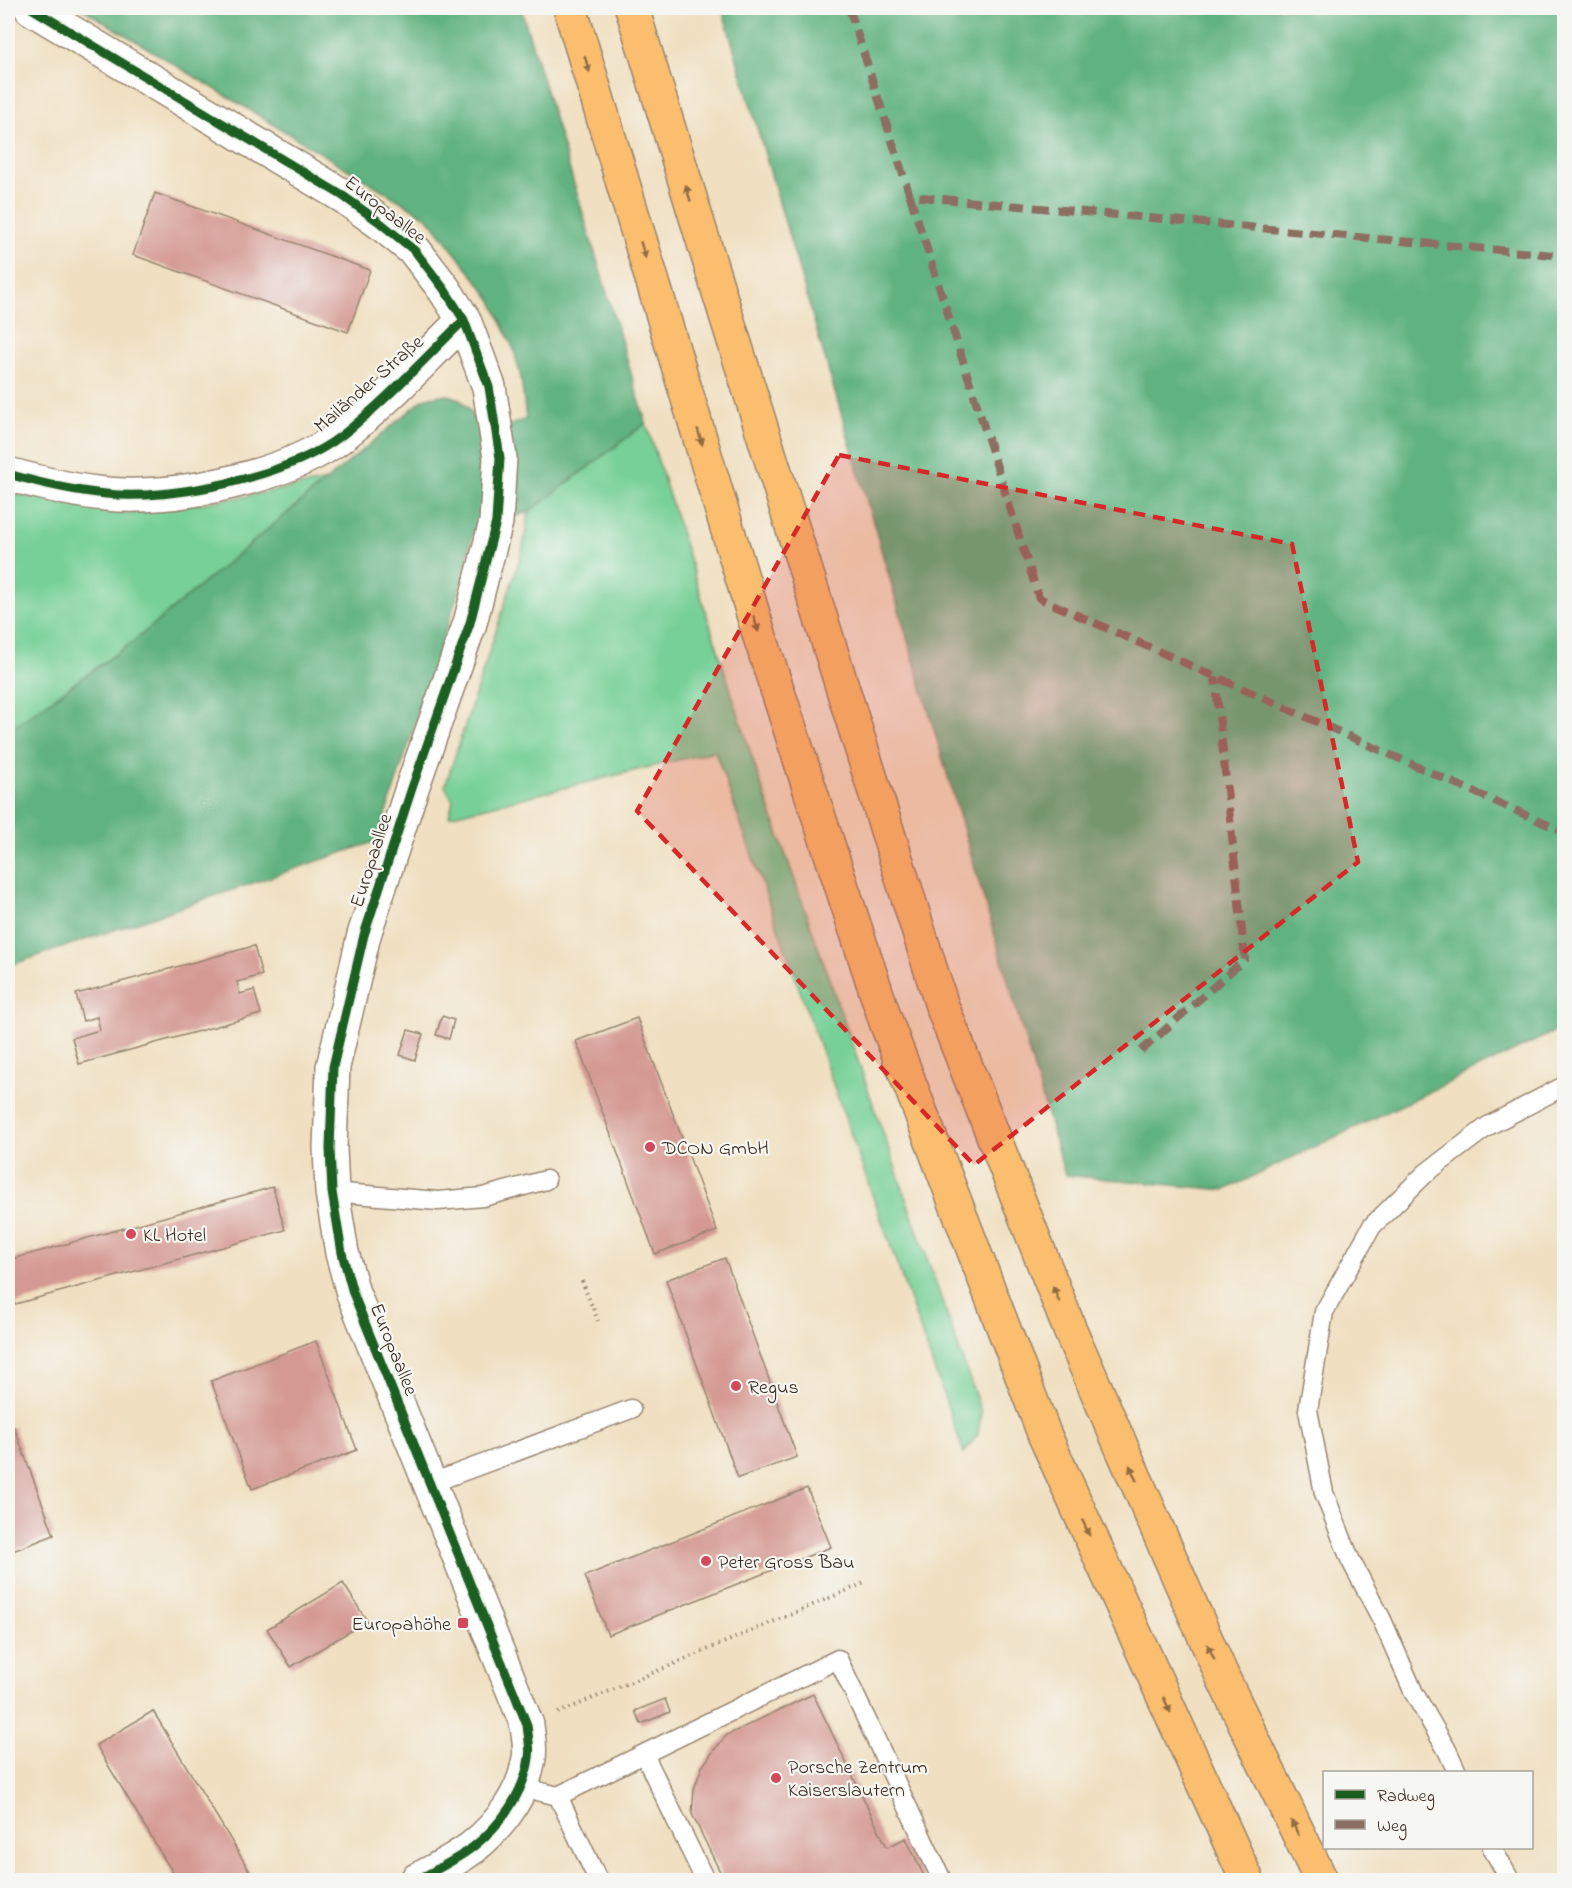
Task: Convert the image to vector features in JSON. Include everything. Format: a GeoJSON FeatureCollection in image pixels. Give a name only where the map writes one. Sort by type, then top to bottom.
{"type":"FeatureCollection","features":[{"type":"Feature","properties":{"kind":"highway"},"geometry":{"type":"LineString","coordinates":[[570,8],[760,637],[886,1022],[1045,1436],[1247,1881]]}},
{"type":"Feature","properties":{"kind":"highway"},"geometry":{"type":"LineString","coordinates":[[632,8],[724,312],[942,1006],[1070,1330],[1223,1678],[1321,1881]]}},
{"type":"Feature","properties":{"kind":"street","name":"Europaallee"},"geometry":{"type":"LineString","coordinates":[[31,8],[343,196],[415,251],[464,320],[489,387],[500,458],[496,522],[470,623],[412,788],[362,946],[333,1067],[330,1148],[332,1192],[342,1253],[353,1293],[527,1725],[530,1756],[521,1787],[513,1803],[473,1847],[417,1881]]}},
{"type":"Feature","properties":{"kind":"street","name":"Mailänder Straße"},"geometry":{"type":"LineString","coordinates":[[8,474],[57,488],[107,494],[155,495],[206,488],[261,474],[305,457],[340,437],[464,320]]}},
{"type":"Feature","properties":{"kind":"lane"},"geometry":{"type":"LineString","coordinates":[[1456,1771],[1448,1750],[1414,1693],[1382,1620],[1350,1559],[1324,1493],[1308,1410],[1324,1312],[1372,1226],[1426,1173],[1488,1126],[1564,1086]]}},
{"type":"Feature","properties":{"kind":"lane"},"geometry":{"type":"LineString","coordinates":[[332,1192],[438,1201],[483,1197],[546,1180]]}},
{"type":"Feature","properties":{"kind":"lane"},"geometry":{"type":"LineString","coordinates":[[429,1484],[631,1409]]}},
{"type":"Feature","properties":{"kind":"lane"},"geometry":{"type":"LineString","coordinates":[[521,1787],[558,1796],[838,1659],[942,1881]]}},
{"type":"Feature","properties":{"kind":"lane"},"geometry":{"type":"LineString","coordinates":[[644,1754],[705,1881]]}},
{"type":"Feature","properties":{"kind":"lane"},"geometry":{"type":"LineString","coordinates":[[558,1796],[598,1881]]}},
{"type":"Feature","properties":{"kind":"lane"},"geometry":{"type":"LineString","coordinates":[[1493,1849],[1510,1881]]}},
{"type":"Feature","properties":{"kind":"path"},"geometry":{"type":"LineString","coordinates":[[582,1281],[598,1321]]}},
{"type":"Feature","properties":{"kind":"path"},"geometry":{"type":"LineString","coordinates":[[557,1713],[867,1582]]}},
{"type":"Feature","properties":{"kind":"highlighted area"},"geometry":{"type":"Polygon","coordinates":[[[839,455],[1292,544],[1358,862],[974,1165],[637,811],[839,455]]]}},
{"type":"Feature","properties":{"kind":"green space"},"geometry":{"type":"Polygon","coordinates":[[[81,8],[521,8],[646,423],[529,512],[474,529],[460,587],[377,841],[8,966],[8,731],[134,641],[424,399],[444,395],[458,399],[468,409],[481,436],[526,419],[521,378],[514,350],[491,299],[428,218],[81,8]]]}},
{"type":"Feature","properties":{"kind":"green space"},"geometry":{"type":"Polygon","coordinates":[[[722,8],[1564,8],[1564,1027],[1225,1190],[1065,1175],[722,8]]]}},
{"type":"Feature","properties":{"kind":"green space"},"geometry":{"type":"Polygon","coordinates":[[[646,423],[757,773],[981,1412],[978,1434],[964,1453],[715,751],[449,816],[453,801],[445,786],[522,552],[529,512],[646,423]]]}},
{"type":"Feature","properties":{"kind":"green space"},"geometry":{"type":"Polygon","coordinates":[[[327,481],[134,641],[8,731],[8,493],[130,514],[327,481]]]}},
{"type":"Feature","properties":{"kind":"building"},"geometry":{"type":"Polygon","coordinates":[[[155,193],[370,270],[348,332],[133,255],[155,193]]]}},
{"type":"Feature","properties":{"kind":"building"},"geometry":{"type":"Polygon","coordinates":[[[254,946],[262,975],[237,982],[240,994],[254,990],[261,1014],[79,1064],[72,1038],[100,1030],[97,1017],[83,1021],[76,994],[254,946]]]}},
{"type":"Feature","properties":{"kind":"building"},"geometry":{"type":"Polygon","coordinates":[[[442,1016],[454,1020],[449,1039],[436,1035],[442,1016]]]}},
{"type":"Feature","properties":{"kind":"building"},"geometry":{"type":"Polygon","coordinates":[[[637,1018],[717,1231],[655,1254],[576,1041],[637,1018]]]}},
{"type":"Feature","properties":{"kind":"building"},"geometry":{"type":"Polygon","coordinates":[[[408,1030],[423,1034],[415,1060],[400,1055],[408,1030]]]}},
{"type":"Feature","properties":{"kind":"building"},"geometry":{"type":"Polygon","coordinates":[[[273,1187],[285,1230],[8,1306],[8,1260],[273,1187]]]}},
{"type":"Feature","properties":{"kind":"building"},"geometry":{"type":"Polygon","coordinates":[[[725,1258],[797,1457],[738,1478],[666,1280],[725,1258]]]}},
{"type":"Feature","properties":{"kind":"building"},"geometry":{"type":"Polygon","coordinates":[[[316,1341],[357,1450],[252,1489],[211,1381],[316,1341]]]}},
{"type":"Feature","properties":{"kind":"building"},"geometry":{"type":"Polygon","coordinates":[[[14,1427],[54,1535],[8,1553],[8,1429],[14,1427]]]}},
{"type":"Feature","properties":{"kind":"building"},"geometry":{"type":"Polygon","coordinates":[[[807,1488],[831,1547],[608,1635],[585,1576],[807,1488]]]}},
{"type":"Feature","properties":{"kind":"building"},"geometry":{"type":"Polygon","coordinates":[[[343,1583],[367,1621],[291,1667],[267,1629],[343,1583]]]}},
{"type":"Feature","properties":{"kind":"building","name":"Porsche Zentrum Kaiserslautern"},"geometry":{"type":"Polygon","coordinates":[[[813,1694],[887,1847],[906,1838],[926,1880],[724,1880],[692,1814],[694,1789],[702,1767],[727,1735],[813,1694]]]}},
{"type":"Feature","properties":{"kind":"building"},"geometry":{"type":"Polygon","coordinates":[[[665,1699],[670,1712],[641,1724],[635,1711],[665,1699]]]}},
{"type":"Feature","properties":{"kind":"building"},"geometry":{"type":"Polygon","coordinates":[[[153,1711],[255,1880],[177,1880],[96,1745],[153,1711]]]}},
{"type":"Feature","properties":{"kind":"marked path"},"geometry":{"type":"LineString","coordinates":[[849,8],[910,196],[1564,256]]}},
{"type":"Feature","properties":{"kind":"marked path"},"geometry":{"type":"LineString","coordinates":[[910,196],[1039,598],[1564,832]]}},
{"type":"Feature","properties":{"kind":"marked path"},"geometry":{"type":"LineString","coordinates":[[1141,1051],[1245,959],[1215,677]]}},
{"type":"Feature","properties":{"kind":"cycle path"},"geometry":{"type":"LineString","coordinates":[[31,8],[343,196],[415,251],[464,320],[489,387],[500,458],[496,522],[470,623],[412,788],[364,935],[333,1067],[330,1148],[332,1192],[342,1253],[353,1293],[527,1725],[530,1750],[522,1784],[510,1807],[493,1829],[466,1852],[417,1880]]}},
{"type":"Feature","properties":{"kind":"cycle path"},"geometry":{"type":"LineString","coordinates":[[8,474],[81,491],[133,495],[195,490],[260,474],[318,451],[341,436],[389,395],[464,320]]}},
{"type":"Feature","properties":{"kind":"place","name":"DCON GmbH"},"geometry":{"type":"Point","coordinates":[650,1147]}},
{"type":"Feature","properties":{"kind":"place","name":"KL Hotel"},"geometry":{"type":"Point","coordinates":[131,1234]}},
{"type":"Feature","properties":{"kind":"place","name":"Regus"},"geometry":{"type":"Point","coordinates":[736,1386]}},
{"type":"Feature","properties":{"kind":"place","name":"Peter Gross Bau"},"geometry":{"type":"Point","coordinates":[706,1561]}},
{"type":"Feature","properties":{"kind":"place","name":"Europahöhe"},"geometry":{"type":"Point","coordinates":[463,1623]}},
{"type":"Feature","properties":{"kind":"place","name":"Porsche Zentrum Kaiserslautern"},"geometry":{"type":"Point","coordinates":[776,1778]}}]}
